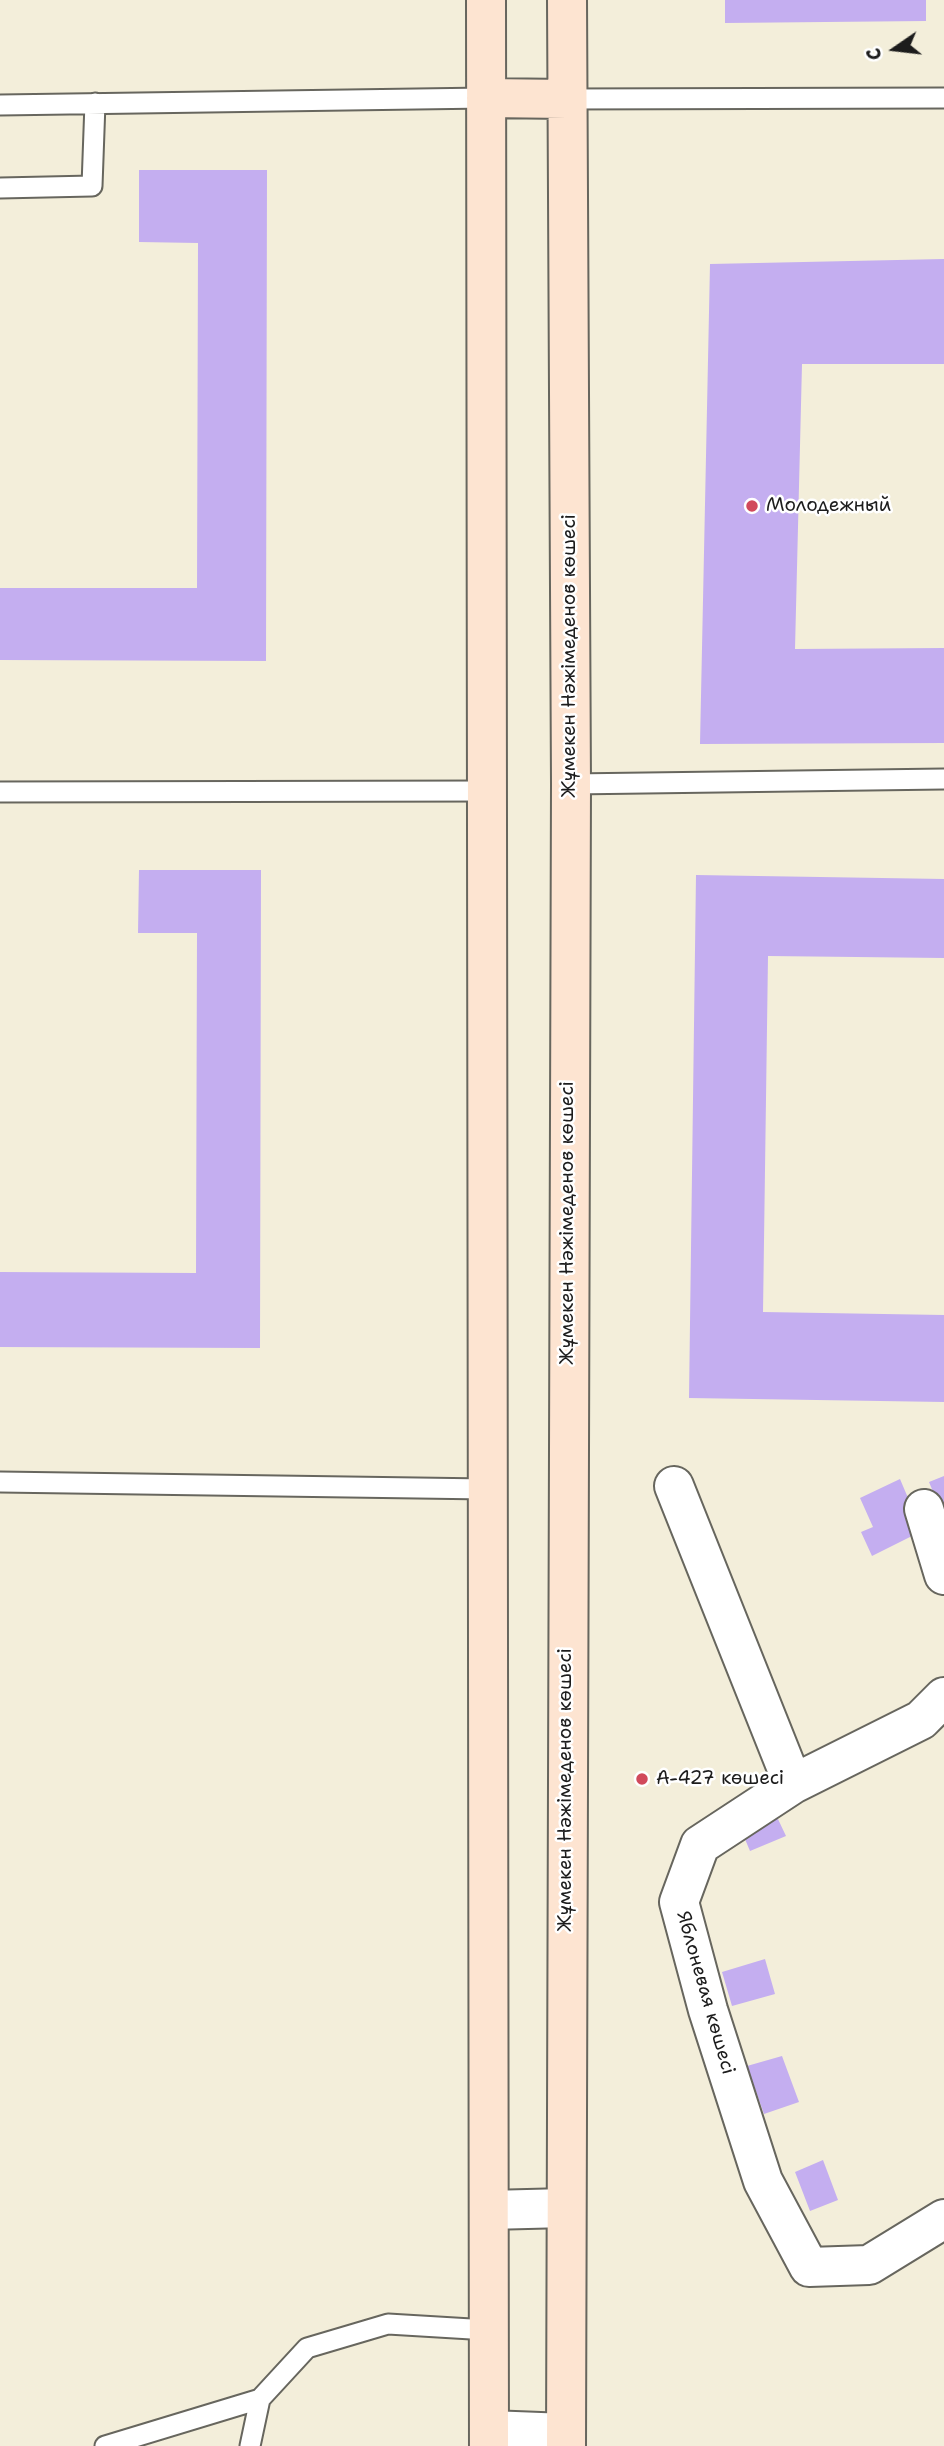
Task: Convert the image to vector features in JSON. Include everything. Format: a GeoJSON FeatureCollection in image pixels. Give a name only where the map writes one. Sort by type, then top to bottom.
{"type":"FeatureCollection","features":[{"type":"Feature","properties":{"kind":"main road"},"geometry":{"type":"LineString","coordinates":[[486,0],[489,2438]]}},
{"type":"Feature","properties":{"kind":"main road","name":"Жұмекен Нәжімеденов көшесі"},"geometry":{"type":"LineString","coordinates":[[566,2439],[570,784],[568,0]]}},
{"type":"Feature","properties":{"kind":"main road"},"geometry":{"type":"LineString","coordinates":[[486,98],[567,99]]}},
{"type":"Feature","properties":{"kind":"street"},"geometry":{"type":"LineString","coordinates":[[674,1486],[793,1784]]}},
{"type":"Feature","properties":{"kind":"street"},"geometry":{"type":"LineString","coordinates":[[924,1509],[944,1575]]}},
{"type":"Feature","properties":{"kind":"street","name":"Яблоневая көшесі"},"geometry":{"type":"LineString","coordinates":[[944,1698],[921,1720],[793,1784],[700,1845],[679,1902],[708,2010],[763,2181],[809,2267],[869,2265],[944,2219]]}},
{"type":"Feature","properties":{"kind":"street"},"geometry":{"type":"LineString","coordinates":[[489,2210],[566,2208]]}},
{"type":"Feature","properties":{"kind":"street"},"geometry":{"type":"LineString","coordinates":[[489,2438],[566,2439]]}},
{"type":"Feature","properties":{"kind":"lane"},"geometry":{"type":"LineString","coordinates":[[0,105],[486,98]]}},
{"type":"Feature","properties":{"kind":"lane"},"geometry":{"type":"LineString","coordinates":[[567,99],[944,98]]}},
{"type":"Feature","properties":{"kind":"lane"},"geometry":{"type":"LineString","coordinates":[[0,188],[92,186],[95,103]]}},
{"type":"Feature","properties":{"kind":"lane"},"geometry":{"type":"LineString","coordinates":[[570,784],[944,779]]}},
{"type":"Feature","properties":{"kind":"lane"},"geometry":{"type":"LineString","coordinates":[[0,792],[487,791]]}},
{"type":"Feature","properties":{"kind":"lane"},"geometry":{"type":"LineString","coordinates":[[0,1482],[487,1489]]}},
{"type":"Feature","properties":{"kind":"lane"},"geometry":{"type":"LineString","coordinates":[[105,2446],[260,2399],[307,2348],[388,2323],[488,2330]]}},
{"type":"Feature","properties":{"kind":"lane"},"geometry":{"type":"LineString","coordinates":[[250,2446],[260,2399]]}},
{"type":"Feature","properties":{"kind":"building"},"geometry":{"type":"Polygon","coordinates":[[[725,0],[926,0],[926,21],[725,23],[725,0]]]}},
{"type":"Feature","properties":{"kind":"building"},"geometry":{"type":"Polygon","coordinates":[[[139,170],[267,170],[266,661],[0,660],[0,588],[197,588],[198,243],[139,242],[139,170]]]}},
{"type":"Feature","properties":{"kind":"building","name":"Молодежный"},"geometry":{"type":"Polygon","coordinates":[[[944,259],[944,364],[802,364],[795,649],[944,648],[944,743],[700,744],[710,264],[944,259]]]}},
{"type":"Feature","properties":{"kind":"building"},"geometry":{"type":"Polygon","coordinates":[[[139,870],[261,870],[260,1348],[0,1347],[0,1272],[196,1273],[197,933],[138,933],[139,870]]]}},
{"type":"Feature","properties":{"kind":"building"},"geometry":{"type":"Polygon","coordinates":[[[696,875],[944,879],[944,958],[768,956],[763,1312],[944,1315],[944,1402],[689,1398],[696,875]]]}},
{"type":"Feature","properties":{"kind":"building"},"geometry":{"type":"Polygon","coordinates":[[[944,1476],[944,1510],[941,1511],[929,1482],[944,1476]]]}},
{"type":"Feature","properties":{"kind":"building"},"geometry":{"type":"Polygon","coordinates":[[[900,1479],[922,1531],[872,1556],[861,1532],[873,1527],[860,1498],[900,1479]]]}},
{"type":"Feature","properties":{"kind":"building"},"geometry":{"type":"Polygon","coordinates":[[[777,1817],[786,1836],[750,1851],[742,1832],[777,1817]]]}},
{"type":"Feature","properties":{"kind":"building"},"geometry":{"type":"Polygon","coordinates":[[[765,1959],[775,1994],[732,2006],[722,1972],[765,1959]]]}},
{"type":"Feature","properties":{"kind":"building"},"geometry":{"type":"Polygon","coordinates":[[[782,2056],[799,2102],[764,2114],[747,2066],[782,2056]]]}},
{"type":"Feature","properties":{"kind":"building"},"geometry":{"type":"Polygon","coordinates":[[[823,2160],[838,2200],[810,2211],[795,2172],[823,2160]]]}},
{"type":"Feature","properties":{"kind":"place","name":"Молодежный"},"geometry":{"type":"Point","coordinates":[752,506]}},
{"type":"Feature","properties":{"kind":"place","name":"A-427 көшесі"},"geometry":{"type":"Point","coordinates":[642,1779]}}]}
